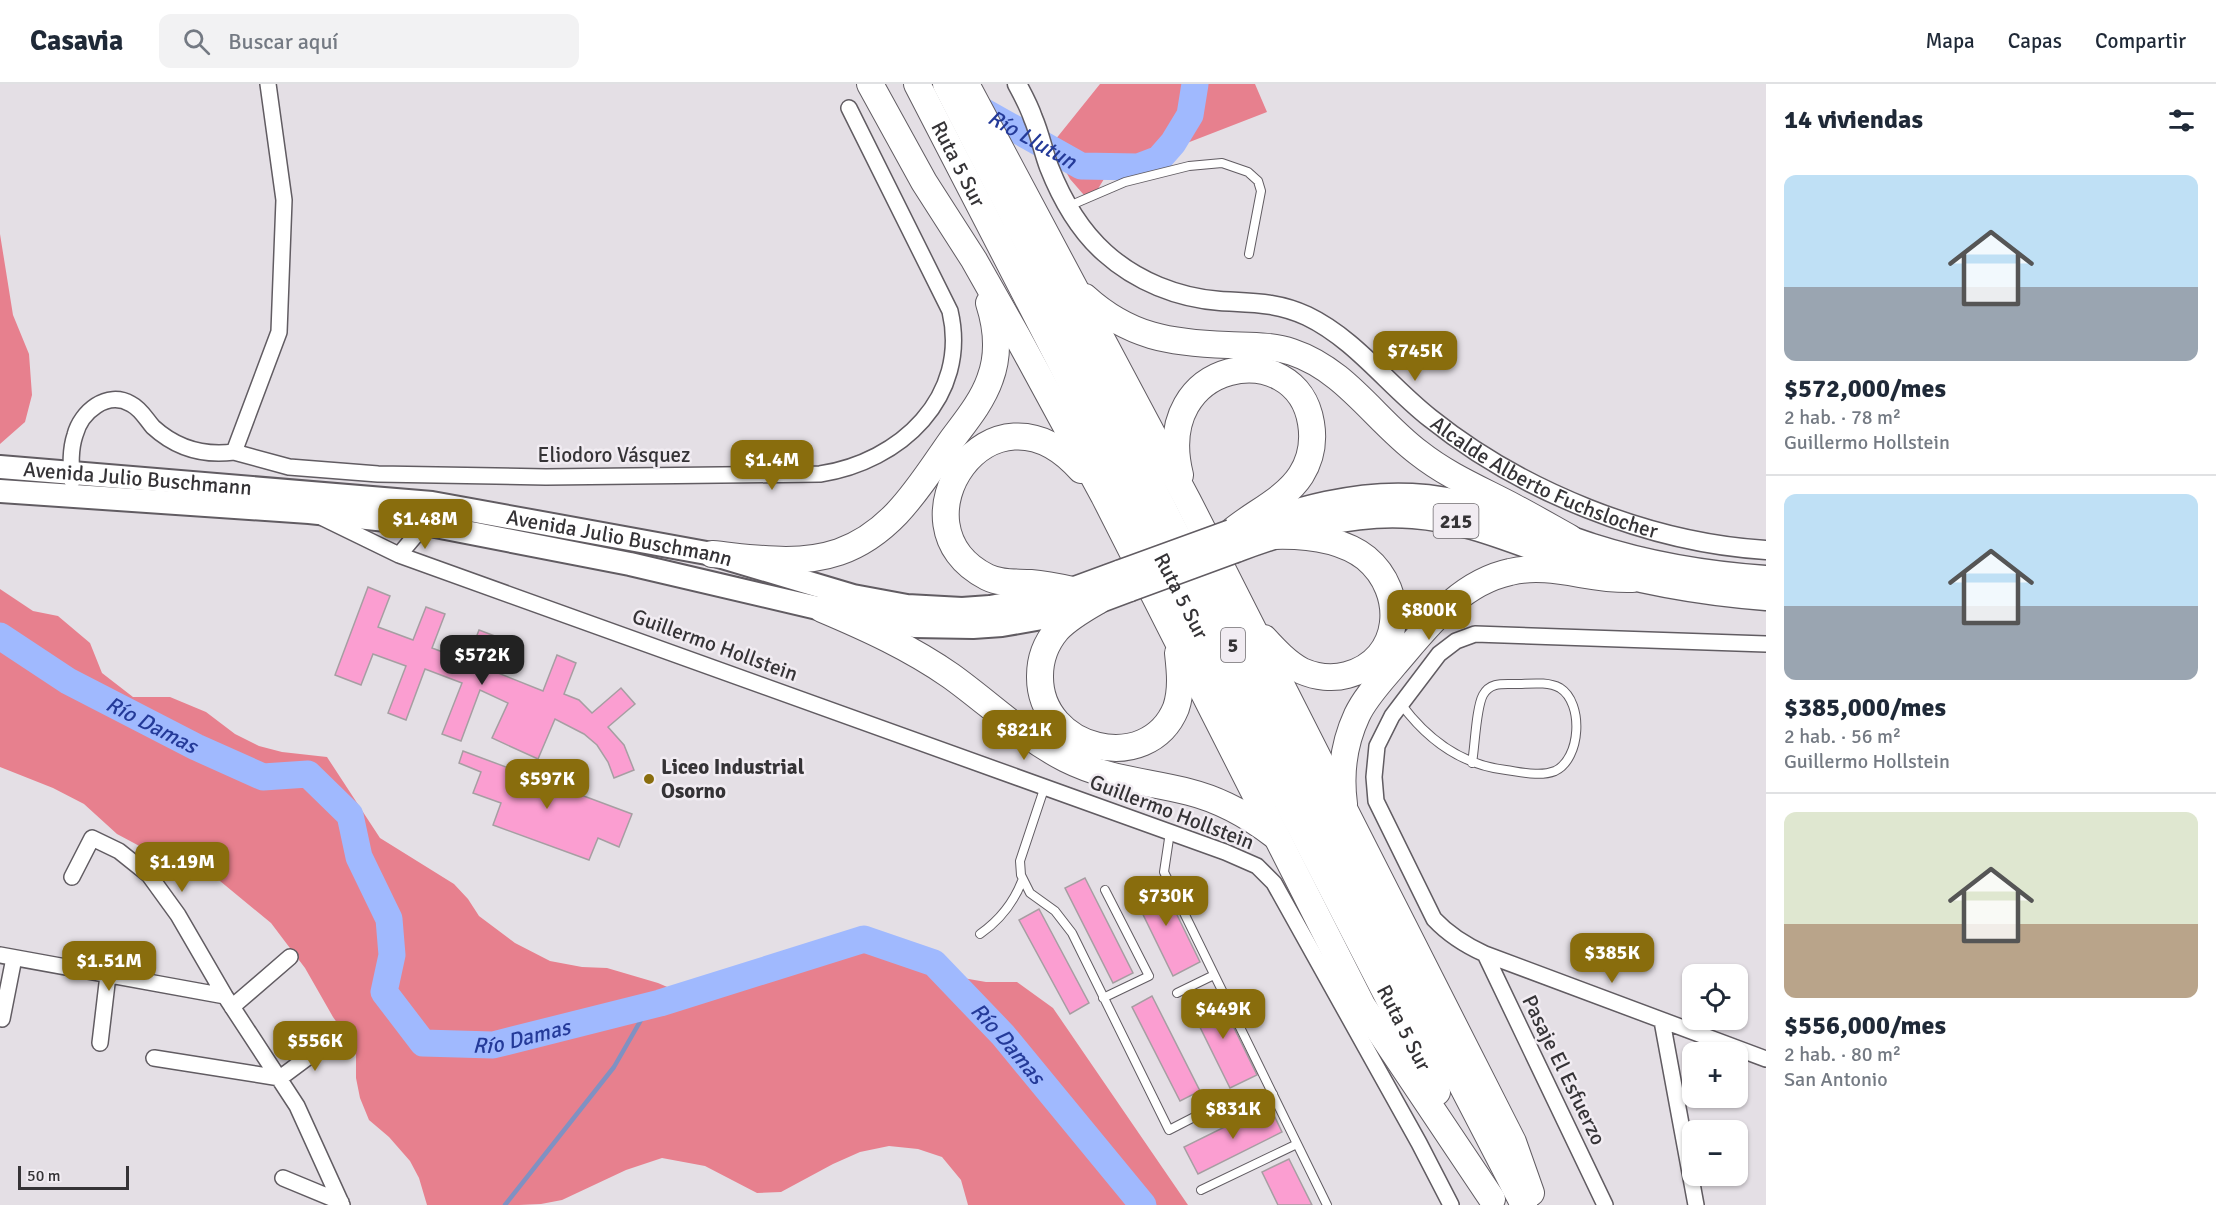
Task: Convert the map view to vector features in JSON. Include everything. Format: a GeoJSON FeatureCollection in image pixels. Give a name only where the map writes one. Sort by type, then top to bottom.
{"type":"FeatureCollection","features":[{"type":"Feature","properties":{"kind":"highway"},"geometry":{"type":"LineString","coordinates":[[870,84],[924,182],[974,260],[1104,496],[1362,1005],[1494,1202]]}},
{"type":"Feature","properties":{"kind":"highway","name":"Ruta 5 Sur"},"geometry":{"type":"LineString","coordinates":[[917,84],[1494,1202]]}},
{"type":"Feature","properties":{"kind":"highway","name":"Ruta 5 Sur"},"geometry":{"type":"LineString","coordinates":[[946,84],[1524,1205]]}},
{"type":"Feature","properties":{"kind":"highway"},"geometry":{"type":"LineString","coordinates":[[966,84],[1188,501],[1513,1142],[1535,1205]]}},
{"type":"Feature","properties":{"kind":"highway"},"geometry":{"type":"LineString","coordinates":[[712,554],[793,561],[817,558],[857,544],[872,536],[898,514],[979,403],[990,380],[996,352],[994,321],[974,260]]}},
{"type":"Feature","properties":{"kind":"highway"},"geometry":{"type":"LineString","coordinates":[[1072,283],[1111,318],[1152,336],[1182,343],[1273,348],[1297,354],[1320,364],[1346,383],[1402,439],[1434,464],[1570,538]]}},
{"type":"Feature","properties":{"kind":"highway"},"geometry":{"type":"LineString","coordinates":[[1188,501],[1179,470],[1177,439],[1181,415],[1191,396],[1216,376],[1236,370],[1257,370],[1289,383],[1302,398],[1311,419],[1312,444],[1306,465],[1286,493],[1233,541]]}},
{"type":"Feature","properties":{"kind":"highway"},"geometry":{"type":"LineString","coordinates":[[1072,590],[997,581],[986,577],[967,563],[959,554],[949,532],[946,509],[950,486],[955,474],[972,455],[993,442],[1018,437],[1044,441],[1064,453],[1104,496]]}},
{"type":"Feature","properties":{"kind":"highway","name":"Alcalde Alberto Fuchslocher"},"geometry":{"type":"LineString","coordinates":[[1098,601],[1125,580],[1233,541],[1328,502],[1392,495],[1436,498],[1462,503],[1615,553],[1663,565],[1766,578]]}},
{"type":"Feature","properties":{"kind":"highway","name":"Alcalde Alberto Fuchslocher"},"geometry":{"type":"LineString","coordinates":[[1233,541],[1273,536],[1316,525],[1370,516],[1431,517],[1480,528],[1549,554],[1632,579],[1694,591],[1766,598]]}},
{"type":"Feature","properties":{"kind":"highway"},"geometry":{"type":"LineString","coordinates":[[1247,618],[1292,665],[1321,676],[1344,676],[1363,669],[1383,651],[1392,631],[1394,609],[1389,589],[1378,571],[1365,557],[1348,548],[1316,538],[1273,536]]}},
{"type":"Feature","properties":{"kind":"highway"},"geometry":{"type":"LineString","coordinates":[[1346,816],[1342,781],[1343,764],[1348,738],[1358,713],[1366,698],[1426,628],[1458,597],[1497,575],[1527,569],[1561,570],[1613,580],[1632,579]]}},
{"type":"Feature","properties":{"kind":"highway","name":"Avenida Julio Buschmann"},"geometry":{"type":"LineString","coordinates":[[1072,590],[1125,580]]}},
{"type":"Feature","properties":{"kind":"highway"},"geometry":{"type":"LineString","coordinates":[[1098,601],[1059,628],[1046,647],[1040,669],[1041,692],[1050,713],[1064,730],[1084,743],[1108,748],[1132,745],[1154,734],[1171,716],[1179,695],[1180,683],[1178,654],[1171,630]]}},
{"type":"Feature","properties":{"kind":"highway"},"geometry":{"type":"LineString","coordinates":[[822,609],[866,627],[930,662],[1028,737],[1068,760],[1111,776],[1207,797],[1242,813],[1276,837]]}},
{"type":"Feature","properties":{"kind":"main road","name":"Avenida Julio Buschmann"},"geometry":{"type":"LineString","coordinates":[[0,467],[432,503],[712,554],[853,596],[907,606],[962,609],[990,607],[1027,602],[1072,590]]}},
{"type":"Feature","properties":{"kind":"main road","name":"Avenida Julio Buschmann"},"geometry":{"type":"LineString","coordinates":[[0,491],[309,512],[425,524],[630,564],[856,617],[914,626],[973,627],[1030,621],[1059,615],[1098,601]]}},
{"type":"Feature","properties":{"kind":"street"},"geometry":{"type":"LineString","coordinates":[[234,452],[279,332],[284,200],[268,84]]}},
{"type":"Feature","properties":{"kind":"street","name":"Alcalde Alberto Fuchslocher"},"geometry":{"type":"LineString","coordinates":[[1017,84],[1033,118],[1049,168],[1069,210],[1087,235],[1127,270],[1168,290],[1204,299],[1273,305],[1290,309],[1321,323],[1349,343],[1429,418],[1481,455],[1533,483],[1616,519],[1656,532],[1720,546],[1766,550]]}},
{"type":"Feature","properties":{"kind":"street","name":"Eliodoro Vásquez"},"geometry":{"type":"LineString","coordinates":[[74,496],[72,444],[78,427],[95,406],[108,400],[123,400],[131,403],[161,434],[184,447],[209,453],[234,452],[289,467],[378,474],[546,477],[820,474],[852,468],[882,454],[910,432],[938,399],[952,364],[953,331],[950,311],[849,108]]}},
{"type":"Feature","properties":{"kind":"street","name":"Guillermo Hollstein"},"geometry":{"type":"LineString","coordinates":[[309,512],[399,555],[1045,786],[1225,852],[1257,866],[1274,883],[1413,1132],[1451,1205]]}},
{"type":"Feature","properties":{"kind":"street"},"geometry":{"type":"LineString","coordinates":[[399,555],[425,524]]}},
{"type":"Feature","properties":{"kind":"street"},"geometry":{"type":"LineString","coordinates":[[1766,644],[1475,634],[1456,641],[1439,654],[1392,716],[1377,746],[1374,777],[1376,801],[1434,919],[1463,944],[1766,1059]]}},
{"type":"Feature","properties":{"kind":"street"},"geometry":{"type":"LineString","coordinates":[[72,877],[92,838],[118,851],[149,875],[178,915],[228,1002],[297,1106],[342,1203]]}},
{"type":"Feature","properties":{"kind":"street","name":"Pasaje El Esfuerzo"},"geometry":{"type":"LineString","coordinates":[[1485,954],[1605,1205]]}},
{"type":"Feature","properties":{"kind":"street"},"geometry":{"type":"LineString","coordinates":[[2,1019],[7,956],[108,975],[228,1002],[290,957]]}},
{"type":"Feature","properties":{"kind":"street"},"geometry":{"type":"LineString","coordinates":[[100,1042],[108,975]]}},
{"type":"Feature","properties":{"kind":"street"},"geometry":{"type":"LineString","coordinates":[[1662,1021],[1696,1205]]}},
{"type":"Feature","properties":{"kind":"street"},"geometry":{"type":"LineString","coordinates":[[154,1058],[280,1078],[331,1040]]}},
{"type":"Feature","properties":{"kind":"street"},"geometry":{"type":"LineString","coordinates":[[283,1178],[342,1203]]}},
{"type":"Feature","properties":{"kind":"lane"},"geometry":{"type":"LineString","coordinates":[[1069,210],[1125,182],[1189,166],[1222,163],[1248,172],[1257,181],[1261,190],[1249,254]]}},
{"type":"Feature","properties":{"kind":"lane"},"geometry":{"type":"LineString","coordinates":[[1401,704],[1433,739],[1472,762],[1487,768],[1539,774],[1560,768],[1566,763],[1575,747],[1575,714],[1569,697],[1559,688],[1546,684],[1497,684],[1489,688],[1481,700],[1472,762]]}},
{"type":"Feature","properties":{"kind":"lane"},"geometry":{"type":"LineString","coordinates":[[980,934],[1001,916],[1017,894],[1022,881],[1020,861],[1045,786]]}},
{"type":"Feature","properties":{"kind":"lane"},"geometry":{"type":"LineString","coordinates":[[1170,832],[1164,872],[1327,1205]]}},
{"type":"Feature","properties":{"kind":"lane"},"geometry":{"type":"LineString","coordinates":[[1022,881],[1030,893],[1055,911],[1072,933],[1169,1130],[1206,1111]]}},
{"type":"Feature","properties":{"kind":"lane"},"geometry":{"type":"LineString","coordinates":[[1104,998],[1149,976],[1105,890]]}},
{"type":"Feature","properties":{"kind":"lane"},"geometry":{"type":"LineString","coordinates":[[1177,993],[1214,975]]}},
{"type":"Feature","properties":{"kind":"lane"},"geometry":{"type":"LineString","coordinates":[[1235,1111],[1273,1094]]}},
{"type":"Feature","properties":{"kind":"lane"},"geometry":{"type":"LineString","coordinates":[[1201,1190],[1297,1144]]}},
{"type":"Feature","properties":{"kind":"shaded area"},"geometry":{"type":"Polygon","coordinates":[[[1100,84],[1255,84],[1267,112],[1107,174],[1090,202],[1070,179],[1051,145],[1100,84]]]}},
{"type":"Feature","properties":{"kind":"shaded area"},"geometry":{"type":"Polygon","coordinates":[[[0,234],[13,315],[29,354],[32,395],[25,422],[0,444],[0,234]]]}},
{"type":"Feature","properties":{"kind":"shaded area"},"geometry":{"type":"Polygon","coordinates":[[[0,589],[33,611],[58,616],[90,643],[102,673],[133,697],[170,697],[206,712],[235,734],[259,746],[282,752],[327,757],[380,838],[454,884],[479,916],[515,943],[550,961],[582,967],[607,968],[658,983],[679,992],[696,995],[747,980],[778,964],[801,957],[831,953],[877,952],[906,955],[935,963],[963,978],[986,982],[1017,982],[1053,1008],[1188,1205],[968,1205],[961,1180],[942,1157],[918,1149],[889,1146],[860,1152],[781,1192],[757,1193],[705,1166],[662,1158],[626,1170],[562,1200],[519,1205],[427,1205],[419,1178],[410,1161],[389,1137],[369,1120],[360,1098],[356,1078],[356,1055],[347,1037],[305,968],[271,923],[220,881],[145,849],[117,834],[84,804],[53,788],[0,767],[0,589]]]}},
{"type":"Feature","properties":{"kind":"building"},"geometry":{"type":"Polygon","coordinates":[[[368,587],[390,596],[378,627],[413,640],[426,607],[445,614],[432,648],[467,661],[479,630],[500,638],[488,669],[543,691],[557,655],[576,663],[564,694],[579,700],[592,713],[621,688],[635,704],[608,727],[624,745],[634,770],[614,778],[608,762],[597,745],[584,734],[555,719],[538,759],[492,738],[508,703],[480,690],[461,741],[442,734],[462,683],[425,669],[406,720],[388,713],[406,666],[373,654],[361,685],[335,675],[368,587]]]}},
{"type":"Feature","properties":{"kind":"building"},"geometry":{"type":"Polygon","coordinates":[[[463,751],[632,814],[619,847],[598,838],[589,860],[493,825],[501,803],[473,793],[481,772],[459,763],[463,751]]]}},
{"type":"Feature","properties":{"kind":"building"},"geometry":{"type":"Polygon","coordinates":[[[1085,878],[1133,973],[1113,983],[1065,888],[1085,878]]]}},
{"type":"Feature","properties":{"kind":"building"},"geometry":{"type":"Polygon","coordinates":[[[1159,878],[1200,962],[1173,976],[1132,892],[1159,878]]]}},
{"type":"Feature","properties":{"kind":"building"},"geometry":{"type":"Polygon","coordinates":[[[1039,909],[1089,1003],[1070,1014],[1019,920],[1039,909]]]}},
{"type":"Feature","properties":{"kind":"building"},"geometry":{"type":"Polygon","coordinates":[[[1216,991],[1257,1075],[1230,1088],[1189,1005],[1216,991]]]}},
{"type":"Feature","properties":{"kind":"building"},"geometry":{"type":"Polygon","coordinates":[[[1152,996],[1200,1091],[1180,1101],[1132,1007],[1152,996]]]}},
{"type":"Feature","properties":{"kind":"building"},"geometry":{"type":"Polygon","coordinates":[[[1269,1105],[1282,1132],[1198,1174],[1184,1147],[1269,1105]]]}},
{"type":"Feature","properties":{"kind":"building"},"geometry":{"type":"Polygon","coordinates":[[[1289,1159],[1312,1205],[1278,1205],[1262,1172],[1289,1159]]]}},
{"type":"Feature","properties":{"kind":"waterway","name":"Río Llutun"},"geometry":{"type":"LineString","coordinates":[[967,102],[1081,166],[1138,167],[1159,159],[1173,143],[1190,115],[1195,84]]}},
{"type":"Feature","properties":{"kind":"waterway","name":"Río Damas"},"geometry":{"type":"LineString","coordinates":[[0,636],[68,681],[196,747],[263,777],[308,774],[350,815],[359,857],[389,919],[392,955],[384,992],[423,1043],[493,1045],[660,1003],[864,939],[934,963],[1003,1035],[1143,1205]]}},
{"type":"Feature","properties":{"kind":"waterway"},"geometry":{"type":"LineString","coordinates":[[505,1205],[614,1067],[649,1006]]}},
{"type":"Feature","properties":{"kind":"place","name":"Liceo Industrial Osorno"},"geometry":{"type":"Point","coordinates":[649,779]}}]}
